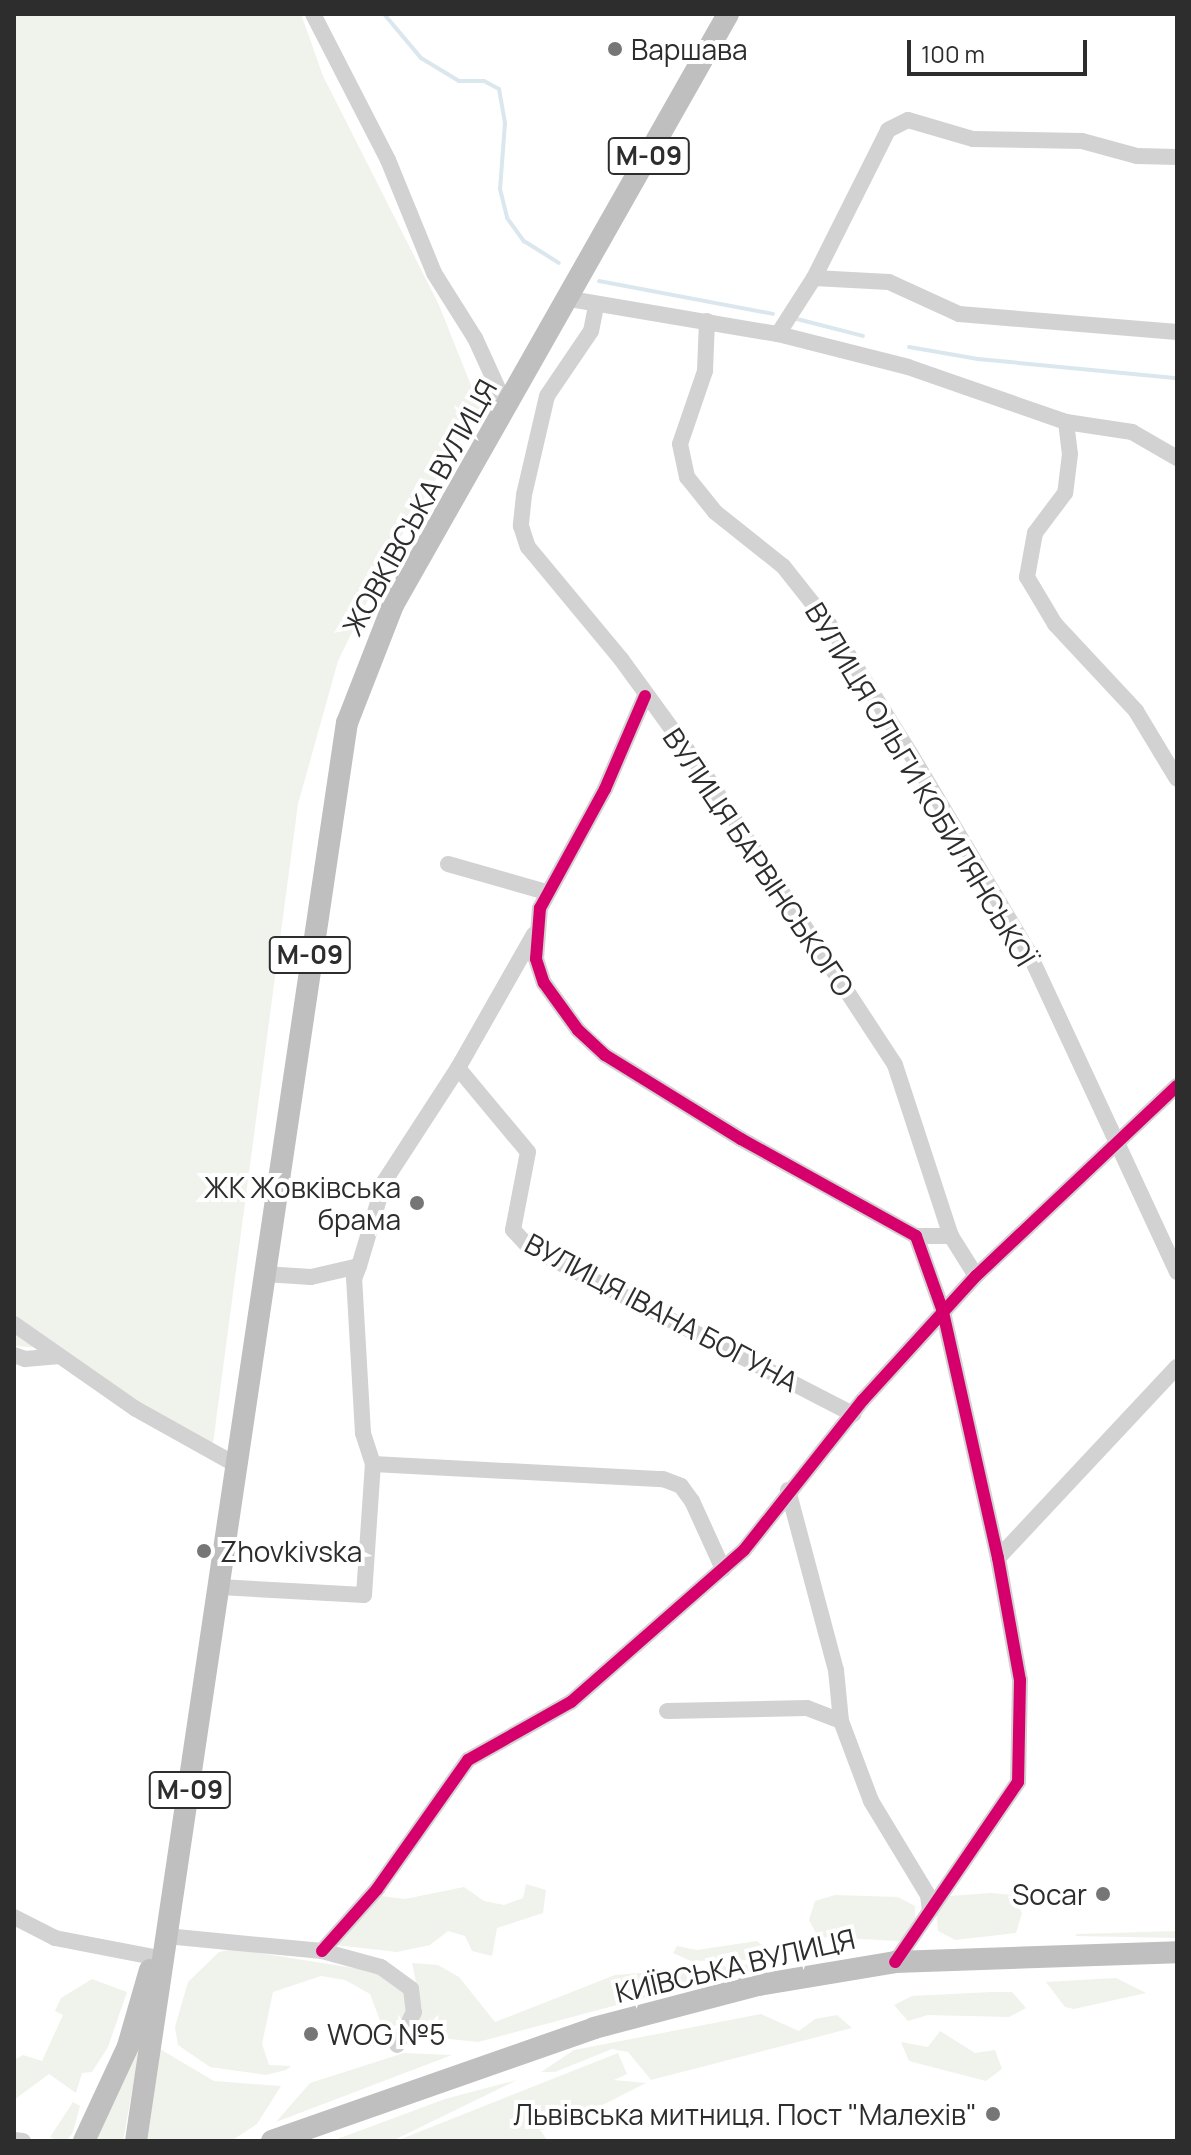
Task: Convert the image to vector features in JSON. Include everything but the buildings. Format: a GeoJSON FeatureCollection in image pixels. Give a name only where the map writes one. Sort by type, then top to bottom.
{"type":"FeatureCollection","features":[{"type":"Feature","properties":{"kind":"highway","name":"М-09"},"geometry":{"type":"LineString","coordinates":[[570,299],[728,14]]}},
{"type":"Feature","properties":{"kind":"highway","name":"ЖОВКІВСЬКА ВУЛИЦЯ"},"geometry":{"type":"LineString","coordinates":[[219,1587],[347,723],[393,605],[570,299]]}},
{"type":"Feature","properties":{"kind":"highway","name":"М-09"},"geometry":{"type":"LineString","coordinates":[[136,2141],[219,1587]]}},
{"type":"Feature","properties":{"kind":"highway","name":"М-09"},"geometry":{"type":"LineString","coordinates":[[84,2141],[128,2046],[154,1957],[166,1936]]}},
{"type":"Feature","properties":{"kind":"highway","name":"КИЇВСЬКА ВУЛИЦЯ"},"geometry":{"type":"LineString","coordinates":[[272,2141],[594,2028],[742,1988],[895,1962],[1177,1952]]}},
{"type":"Feature","properties":{"kind":"street"},"geometry":{"type":"LineString","coordinates":[[313,14],[388,160],[434,273],[475,338],[506,406]]}},
{"type":"Feature","properties":{"kind":"street"},"geometry":{"type":"LineString","coordinates":[[778,334],[814,278],[888,130],[908,120],[973,139],[1082,141],[1137,156],[1177,157]]}},
{"type":"Feature","properties":{"kind":"street"},"geometry":{"type":"LineString","coordinates":[[814,278],[889,282],[959,314],[1177,332]]}},
{"type":"Feature","properties":{"kind":"street"},"geometry":{"type":"LineString","coordinates":[[570,299],[596,306],[778,334],[908,367],[1066,422],[1132,432],[1177,458]]}},
{"type":"Feature","properties":{"kind":"street","name":"ВУЛИЦЯ БАРВІНСЬКОГО"},"geometry":{"type":"LineString","coordinates":[[596,306],[591,331],[547,396],[521,526],[537,565],[621,659],[706,776],[895,1065],[951,1236],[976,1276]]}},
{"type":"Feature","properties":{"kind":"street","name":"ВУЛИЦЯ ОЛЬГИ КОБИЛЯНСЬКОЇ"},"geometry":{"type":"LineString","coordinates":[[707,321],[705,371],[680,444],[687,477],[715,512],[783,566],[829,624],[1028,951],[1114,1143],[1177,1272]]}},
{"type":"Feature","properties":{"kind":"street"},"geometry":{"type":"LineString","coordinates":[[1066,422],[1070,454],[1065,493],[1035,533],[1027,577],[1055,624],[1136,711],[1177,779]]}},
{"type":"Feature","properties":{"kind":"street"},"geometry":{"type":"LineString","coordinates":[[219,1587],[364,1595],[373,1464],[363,1433],[354,1279],[384,1182],[458,1068],[534,933],[546,892],[605,789],[645,696]]}},
{"type":"Feature","properties":{"kind":"street"},"geometry":{"type":"LineString","coordinates":[[448,864],[546,892]]}},
{"type":"Feature","properties":{"kind":"street"},"geometry":{"type":"LineString","coordinates":[[534,933],[544,983],[578,1030],[605,1055],[741,1139],[916,1236],[951,1236]]}},
{"type":"Feature","properties":{"kind":"street","name":"ВУЛИЦЯ ІВАНА БОГУНА"},"geometry":{"type":"LineString","coordinates":[[458,1068],[528,1152],[513,1230],[529,1247],[853,1414]]}},
{"type":"Feature","properties":{"kind":"street"},"geometry":{"type":"LineString","coordinates":[[322,1951],[377,1889],[451,1780],[495,1740],[571,1702],[744,1550],[788,1490],[976,1276],[1177,1086]]}},
{"type":"Feature","properties":{"kind":"street"},"geometry":{"type":"LineString","coordinates":[[895,1962],[1018,1782],[1020,1680],[998,1558],[943,1312],[916,1236]]}},
{"type":"Feature","properties":{"kind":"street"},"geometry":{"type":"LineString","coordinates":[[264,1274],[311,1277],[359,1266]]}},
{"type":"Feature","properties":{"kind":"street"},"geometry":{"type":"LineString","coordinates":[[14,1324],[136,1409],[236,1465]]}},
{"type":"Feature","properties":{"kind":"street"},"geometry":{"type":"LineString","coordinates":[[14,1355],[25,1359],[57,1356]]}},
{"type":"Feature","properties":{"kind":"street"},"geometry":{"type":"LineString","coordinates":[[998,1558],[1177,1367]]}},
{"type":"Feature","properties":{"kind":"street"},"geometry":{"type":"LineString","coordinates":[[373,1464],[663,1479],[681,1486],[692,1501],[723,1569]]}},
{"type":"Feature","properties":{"kind":"street"},"geometry":{"type":"LineString","coordinates":[[788,1490],[836,1670],[841,1721],[871,1801],[928,1895],[930,1911]]}},
{"type":"Feature","properties":{"kind":"street"},"geometry":{"type":"LineString","coordinates":[[667,1711],[807,1708],[841,1721]]}},
{"type":"Feature","properties":{"kind":"street"},"geometry":{"type":"LineString","coordinates":[[14,1917],[55,1938],[154,1957]]}},
{"type":"Feature","properties":{"kind":"street"},"geometry":{"type":"LineString","coordinates":[[166,1936],[322,1951],[381,1967],[411,1989],[414,2012],[397,2045]]}},
{"type":"Feature","properties":{"kind":"street"},"geometry":{"type":"LineString","coordinates":[[14,2140],[23,2141]]}},
{"type":"Feature","properties":{"kind":"shaded area"},"geometry":{"type":"Polygon","coordinates":[[[14,14],[301,14],[323,76],[439,305],[480,408],[392,551],[338,661],[298,804],[212,1451],[59,1349],[14,1346],[14,14]]]}},
{"type":"Feature","properties":{"kind":"shaded area"},"geometry":{"type":"Polygon","coordinates":[[[526,1884],[546,1890],[543,1913],[497,1928],[492,1956],[472,1951],[465,1936],[448,1931],[430,1945],[397,1952],[336,1945],[374,1895],[405,1899],[464,1887],[484,1901],[504,1905],[523,1898],[526,1884]]]}},
{"type":"Feature","properties":{"kind":"shaded area"},"geometry":{"type":"Polygon","coordinates":[[[835,1895],[898,1897],[915,1906],[915,1927],[900,1941],[818,1937],[809,1920],[815,1901],[835,1895]]]}},
{"type":"Feature","properties":{"kind":"shaded area"},"geometry":{"type":"Polygon","coordinates":[[[1013,1895],[1022,1913],[1016,1933],[955,1940],[938,1931],[936,1911],[950,1896],[1013,1895]]]}},
{"type":"Feature","properties":{"kind":"shaded area"},"geometry":{"type":"Polygon","coordinates":[[[1177,1931],[1177,1938],[1075,1936],[1077,1934],[1177,1931]]]}},
{"type":"Feature","properties":{"kind":"shaded area"},"geometry":{"type":"Polygon","coordinates":[[[757,1941],[765,1948],[752,1960],[691,1961],[673,1953],[677,1946],[697,1950],[757,1941]]]}},
{"type":"Feature","properties":{"kind":"shaded area"},"geometry":{"type":"Polygon","coordinates":[[[234,1949],[367,1970],[391,1978],[407,1992],[409,2009],[403,2023],[375,2033],[371,2029],[381,2023],[370,1994],[345,1980],[321,1976],[273,1992],[262,2044],[269,2065],[291,2066],[266,2075],[210,2067],[178,2045],[175,2027],[188,1982],[219,1952],[234,1949]]]}},
{"type":"Feature","properties":{"kind":"shaded area"},"geometry":{"type":"Polygon","coordinates":[[[412,1963],[438,1965],[459,1977],[495,2022],[615,1975],[765,1963],[765,1968],[691,1981],[681,1988],[478,2042],[413,2035],[422,2010],[412,1963]]]}},
{"type":"Feature","properties":{"kind":"shaded area"},"geometry":{"type":"Polygon","coordinates":[[[1116,1978],[1146,1993],[1074,2009],[1065,2007],[1046,1982],[1116,1978]]]}},
{"type":"Feature","properties":{"kind":"shaded area"},"geometry":{"type":"Polygon","coordinates":[[[92,1979],[127,1992],[108,2047],[92,2072],[82,2073],[76,2093],[49,2074],[14,2100],[14,2060],[23,2055],[42,2061],[63,2015],[55,2011],[61,1998],[92,1979]]]}},
{"type":"Feature","properties":{"kind":"shaded area"},"geometry":{"type":"Polygon","coordinates":[[[1012,1992],[1026,2008],[1009,2017],[928,2015],[908,2021],[894,2005],[912,1996],[1012,1992]]]}},
{"type":"Feature","properties":{"kind":"shaded area"},"geometry":{"type":"Polygon","coordinates":[[[761,2014],[799,2031],[815,2019],[837,2015],[852,2028],[651,2080],[628,2052],[612,2049],[555,2072],[541,2072],[574,2050],[761,2014]]]}},
{"type":"Feature","properties":{"kind":"shaded area"},"geometry":{"type":"Polygon","coordinates":[[[146,2015],[123,2141],[92,2141],[146,2015]]]}},
{"type":"Feature","properties":{"kind":"shaded area"},"geometry":{"type":"Polygon","coordinates":[[[940,2031],[975,2053],[995,2050],[1002,2069],[986,2081],[909,2061],[901,2042],[928,2047],[940,2031]]]}},
{"type":"Feature","properties":{"kind":"shaded area"},"geometry":{"type":"Polygon","coordinates":[[[158,2048],[214,2081],[281,2086],[257,2124],[231,2141],[145,2141],[158,2048]]]}},
{"type":"Feature","properties":{"kind":"shaded area"},"geometry":{"type":"Polygon","coordinates":[[[404,2053],[452,2055],[276,2122],[310,2083],[404,2053]]]}},
{"type":"Feature","properties":{"kind":"shaded area"},"geometry":{"type":"Polygon","coordinates":[[[618,2053],[627,2074],[614,2080],[646,2083],[559,2127],[540,2130],[548,2141],[396,2141],[618,2053]]]}},
{"type":"Feature","properties":{"kind":"shaded area"},"geometry":{"type":"Polygon","coordinates":[[[517,2080],[392,2141],[332,2141],[445,2099],[517,2080]]]}},
{"type":"Feature","properties":{"kind":"shaded area"},"geometry":{"type":"Polygon","coordinates":[[[73,2102],[80,2106],[73,2132],[67,2141],[50,2137],[73,2102]]]}},
{"type":"Feature","properties":{"kind":"waterway"},"geometry":{"type":"LineString","coordinates":[[384,14],[421,58],[459,81],[484,81],[499,89],[505,123],[500,189],[507,218],[524,241],[559,263]]}},
{"type":"Feature","properties":{"kind":"waterway"},"geometry":{"type":"LineString","coordinates":[[599,281],[773,314]]}},
{"type":"Feature","properties":{"kind":"waterway"},"geometry":{"type":"LineString","coordinates":[[797,319],[863,336]]}},
{"type":"Feature","properties":{"kind":"waterway"},"geometry":{"type":"LineString","coordinates":[[909,347],[978,359],[1177,378]]}},
{"type":"Feature","properties":{"kind":"cycle path"},"geometry":{"type":"LineString","coordinates":[[645,696],[605,789],[540,908],[536,959],[544,983],[578,1030],[605,1055],[741,1139],[916,1236],[943,1312],[998,1558],[1020,1680],[1018,1782],[895,1962]]}},
{"type":"Feature","properties":{"kind":"cycle path"},"geometry":{"type":"LineString","coordinates":[[322,1951],[377,1889],[468,1760],[571,1702],[744,1550],[863,1400],[976,1276],[1177,1086]]}},
{"type":"Feature","properties":{"kind":"place","name":"Варшава"},"geometry":{"type":"Point","coordinates":[615,49]}},
{"type":"Feature","properties":{"kind":"place","name":"ЖК Жовківська брама"},"geometry":{"type":"Point","coordinates":[417,1203]}},
{"type":"Feature","properties":{"kind":"place","name":"Zhovkivska"},"geometry":{"type":"Point","coordinates":[204,1551]}},
{"type":"Feature","properties":{"kind":"place","name":"Socar"},"geometry":{"type":"Point","coordinates":[1103,1894]}},
{"type":"Feature","properties":{"kind":"place","name":"WOG №5"},"geometry":{"type":"Point","coordinates":[311,2034]}},
{"type":"Feature","properties":{"kind":"place","name":"Львівська митниця. Пост \"Малехів\""},"geometry":{"type":"Point","coordinates":[993,2114]}}]}
